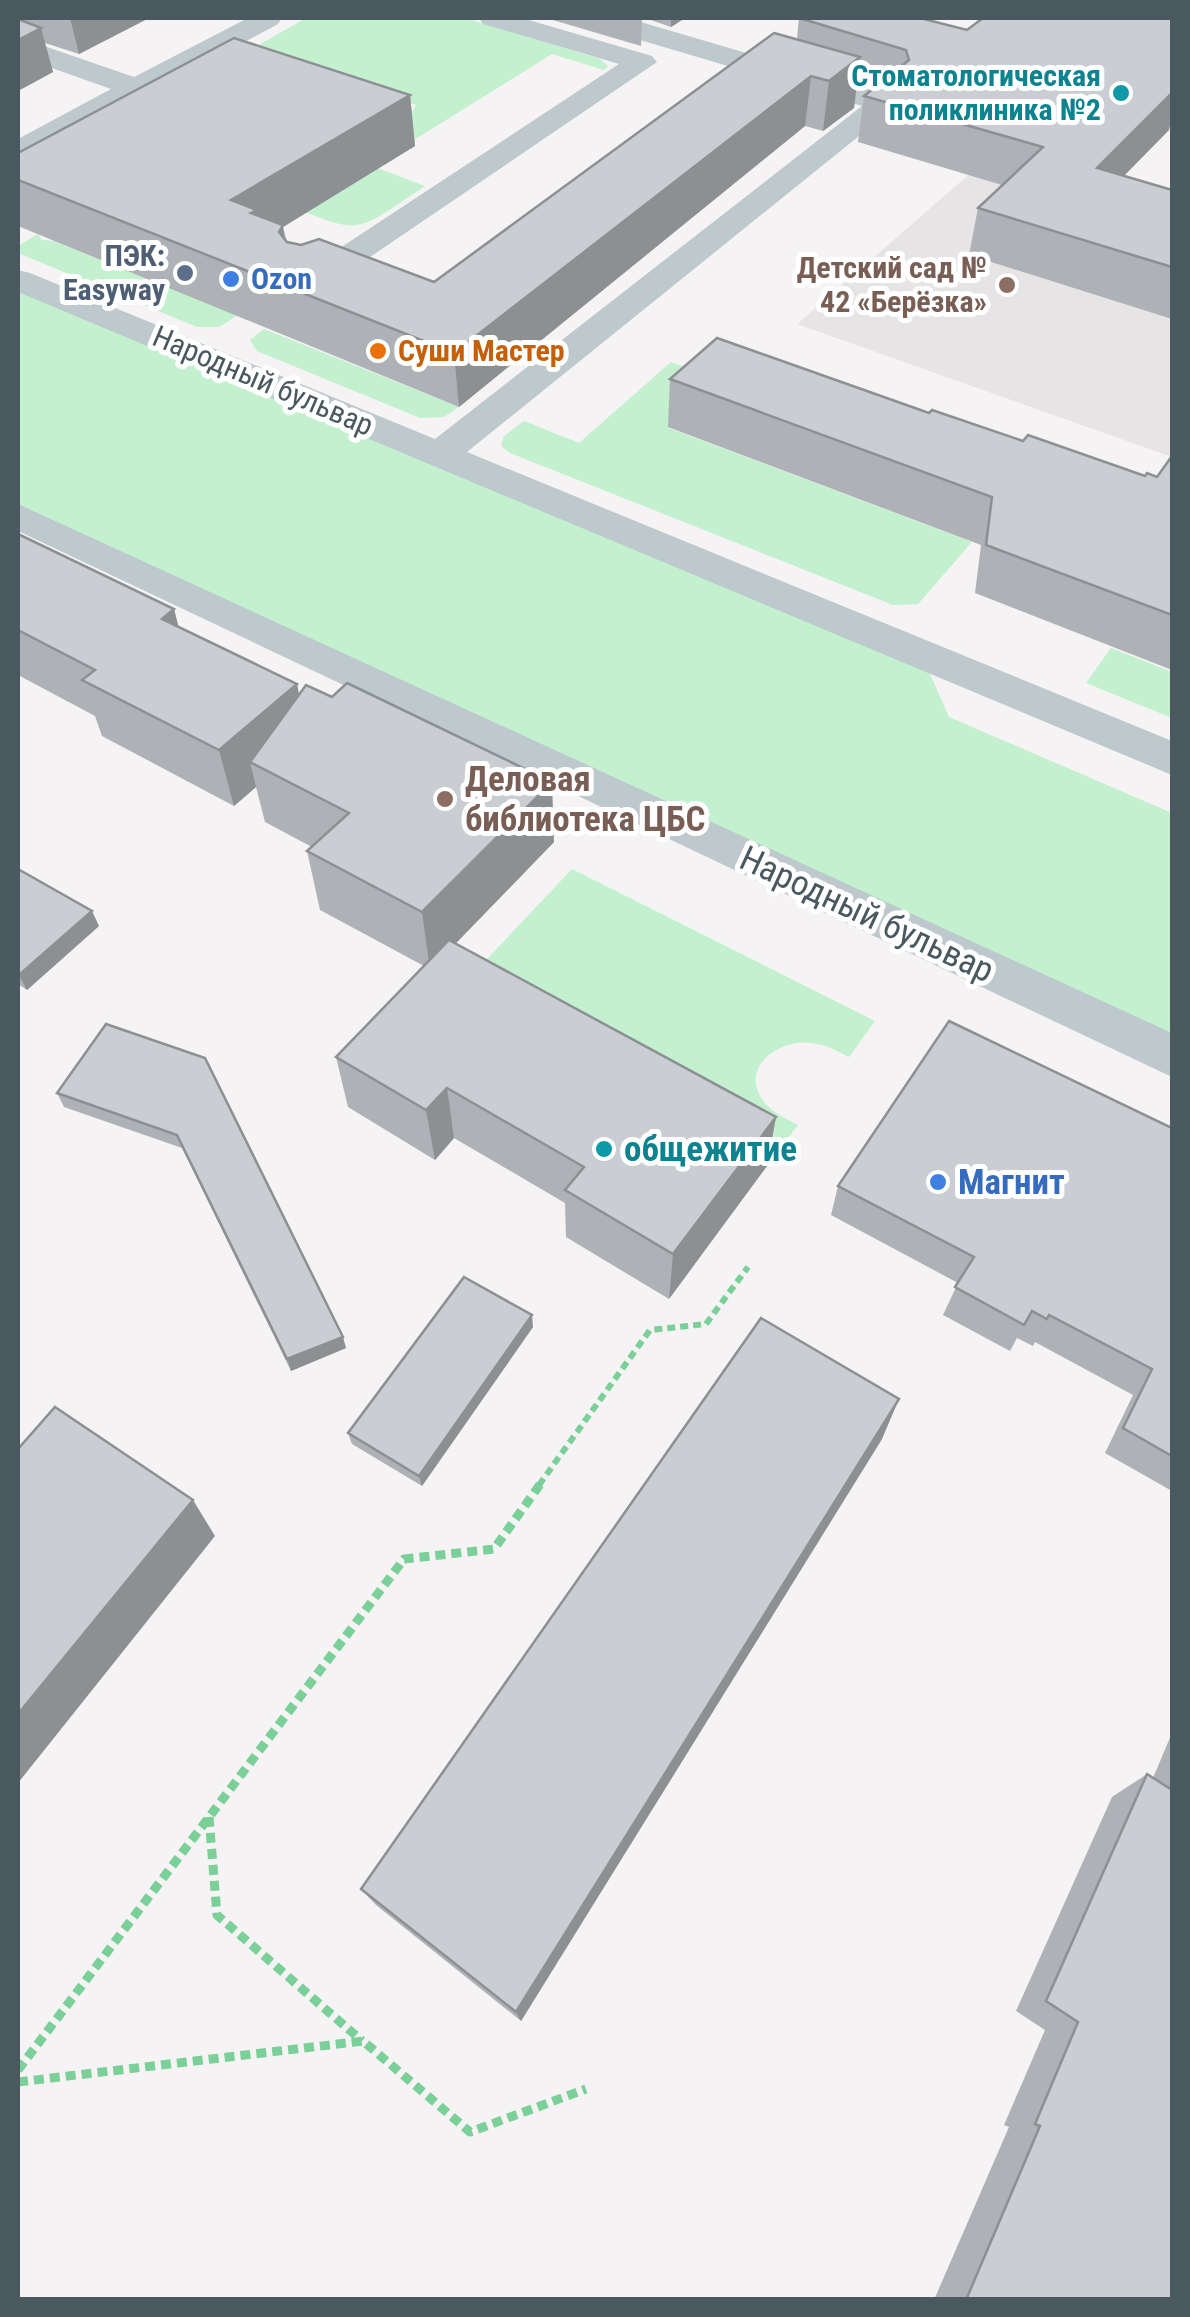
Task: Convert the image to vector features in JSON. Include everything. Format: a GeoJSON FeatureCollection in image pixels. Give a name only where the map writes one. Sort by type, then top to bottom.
{"type":"FeatureCollection","features":[{"type":"Feature","properties":{"kind":"street"},"geometry":{"type":"LineString","coordinates":[[18,151],[268,18]]}},
{"type":"Feature","properties":{"kind":"street"},"geometry":{"type":"LineString","coordinates":[[493,18],[642,62]]}},
{"type":"Feature","properties":{"kind":"street"},"geometry":{"type":"LineString","coordinates":[[440,455],[885,103],[613,23],[622,18]]}},
{"type":"Feature","properties":{"kind":"street"},"geometry":{"type":"LineString","coordinates":[[308,284],[674,41]]}},
{"type":"Feature","properties":{"kind":"street"},"geometry":{"type":"LineString","coordinates":[[18,46],[136,88]]}},
{"type":"Feature","properties":{"kind":"street","name":"Народный бульвар"},"geometry":{"type":"LineString","coordinates":[[18,280],[1172,759]]}},
{"type":"Feature","properties":{"kind":"street","name":"Народный бульвар"},"geometry":{"type":"LineString","coordinates":[[18,516],[1172,1056]]}},
{"type":"Feature","properties":{"kind":"path"},"geometry":{"type":"LineString","coordinates":[[18,2070],[404,1559],[494,1549],[650,1330],[706,1324],[748,1267]]}},
{"type":"Feature","properties":{"kind":"path"},"geometry":{"type":"LineString","coordinates":[[208,1817],[217,1916],[470,2132],[586,2088]]}},
{"type":"Feature","properties":{"kind":"path"},"geometry":{"type":"LineString","coordinates":[[18,2082],[363,2042]]}},
{"type":"Feature","properties":{"kind":"shaded area","name":"Детский сад № 42 «Берёзка»"},"geometry":{"type":"Polygon","coordinates":[[[1003,145],[1168,194],[1172,190],[1172,457],[797,324],[1003,145]]]}},
{"type":"Feature","properties":{"kind":"green space"},"geometry":{"type":"Polygon","coordinates":[[[306,18],[465,18],[600,59],[608,66],[604,70],[552,54],[372,166],[425,186],[368,222],[343,225],[280,202],[281,192],[413,111],[416,105],[257,46],[306,18]]]}},
{"type":"Feature","properties":{"kind":"green space"},"geometry":{"type":"Polygon","coordinates":[[[38,234],[42,240],[103,261],[103,265],[111,264],[238,315],[219,327],[197,327],[18,253],[18,246],[38,234]]]}},
{"type":"Feature","properties":{"kind":"green space"},"geometry":{"type":"Polygon","coordinates":[[[18,284],[923,658],[949,717],[1172,813],[1172,1050],[18,512],[18,284]]]}},
{"type":"Feature","properties":{"kind":"green space"},"geometry":{"type":"Polygon","coordinates":[[[264,329],[459,407],[444,417],[420,418],[257,351],[250,340],[264,329]]]}},
{"type":"Feature","properties":{"kind":"green space"},"geometry":{"type":"Polygon","coordinates":[[[671,362],[720,380],[669,428],[972,542],[918,604],[893,605],[510,453],[501,446],[504,436],[524,421],[579,443],[671,362]]]}},
{"type":"Feature","properties":{"kind":"green space"},"geometry":{"type":"Polygon","coordinates":[[[1111,648],[1172,672],[1172,718],[1086,683],[1111,648]]]}},
{"type":"Feature","properties":{"kind":"green space"},"geometry":{"type":"Polygon","coordinates":[[[572,869],[875,1021],[849,1057],[822,1045],[799,1043],[786,1045],[765,1058],[756,1079],[758,1090],[772,1110],[798,1125],[767,1166],[455,993],[572,869]]]}},
{"type":"Feature","properties":{"kind":"building"},"geometry":{"type":"Polygon","coordinates":[[[799,18],[920,18],[967,30],[983,18],[1172,18],[1172,93],[1097,168],[1172,190],[1172,267],[978,208],[1043,147],[864,96],[909,60],[906,50],[799,18]]]}},
{"type":"Feature","properties":{"kind":"building"},"geometry":{"type":"Polygon","coordinates":[[[18,19],[41,28],[18,40],[18,19]]]}},
{"type":"Feature","properties":{"kind":"building"},"geometry":{"type":"Polygon","coordinates":[[[774,33],[860,57],[829,81],[811,76],[454,353],[18,180],[18,153],[234,38],[410,95],[231,200],[257,210],[251,213],[283,225],[279,232],[287,242],[301,245],[319,239],[434,282],[774,33]]]}},
{"type":"Feature","properties":{"kind":"building"},"geometry":{"type":"Polygon","coordinates":[[[717,338],[929,413],[932,410],[1023,441],[1028,435],[1145,476],[1147,473],[1157,477],[1172,456],[1172,615],[986,545],[992,497],[670,379],[717,338]]]}},
{"type":"Feature","properties":{"kind":"building"},"geometry":{"type":"Polygon","coordinates":[[[18,534],[174,609],[162,619],[297,684],[219,750],[82,680],[95,670],[18,630],[18,534]]]}},
{"type":"Feature","properties":{"kind":"building"},"geometry":{"type":"Polygon","coordinates":[[[347,683],[552,782],[422,912],[307,851],[349,813],[250,762],[306,685],[332,697],[347,683]]]}},
{"type":"Feature","properties":{"kind":"building"},"geometry":{"type":"Polygon","coordinates":[[[18,869],[92,911],[19,975],[18,974],[18,869]]]}},
{"type":"Feature","properties":{"kind":"building","name":"общежитие"},"geometry":{"type":"Polygon","coordinates":[[[449,940],[776,1117],[673,1254],[565,1190],[584,1167],[447,1088],[426,1110],[336,1057],[449,940]]]}},
{"type":"Feature","properties":{"kind":"building"},"geometry":{"type":"Polygon","coordinates":[[[949,1021],[1172,1128],[1172,1456],[1123,1428],[1152,1369],[1049,1315],[1047,1319],[1032,1311],[1024,1325],[955,1287],[974,1257],[838,1186],[949,1021]]]}},
{"type":"Feature","properties":{"kind":"building"},"geometry":{"type":"Polygon","coordinates":[[[106,1024],[205,1058],[343,1337],[287,1359],[177,1135],[57,1093],[106,1024]]]}},
{"type":"Feature","properties":{"kind":"building"},"geometry":{"type":"Polygon","coordinates":[[[464,1277],[532,1315],[419,1476],[348,1433],[464,1277]]]}},
{"type":"Feature","properties":{"kind":"building"},"geometry":{"type":"Polygon","coordinates":[[[761,1318],[899,1399],[516,2012],[361,1889],[761,1318]]]}},
{"type":"Feature","properties":{"kind":"building"},"geometry":{"type":"Polygon","coordinates":[[[55,1407],[193,1500],[18,1714],[18,1449],[55,1407]]]}},
{"type":"Feature","properties":{"kind":"building"},"geometry":{"type":"Polygon","coordinates":[[[1147,1774],[1172,1790],[1172,2300],[966,2300],[1040,2126],[1035,2124],[1078,2022],[1046,2001],[1147,1774]]]}},
{"type":"Feature","properties":{"kind":"place","name":"Стоматологическая поликлиника №2"},"geometry":{"type":"Point","coordinates":[1121,93]}},
{"type":"Feature","properties":{"kind":"place","name":"ПЭК: Easyway"},"geometry":{"type":"Point","coordinates":[185,273]}},
{"type":"Feature","properties":{"kind":"place","name":"Ozon"},"geometry":{"type":"Point","coordinates":[231,279]}},
{"type":"Feature","properties":{"kind":"place","name":"Детский сад № 42 «Берёзка»"},"geometry":{"type":"Point","coordinates":[1007,285]}},
{"type":"Feature","properties":{"kind":"place","name":"Суши Мастер"},"geometry":{"type":"Point","coordinates":[378,351]}},
{"type":"Feature","properties":{"kind":"place","name":"Деловая библиотека ЦБС"},"geometry":{"type":"Point","coordinates":[445,799]}},
{"type":"Feature","properties":{"kind":"place","name":"общежитие"},"geometry":{"type":"Point","coordinates":[604,1149]}},
{"type":"Feature","properties":{"kind":"place","name":"Магнит"},"geometry":{"type":"Point","coordinates":[938,1182]}}]}
